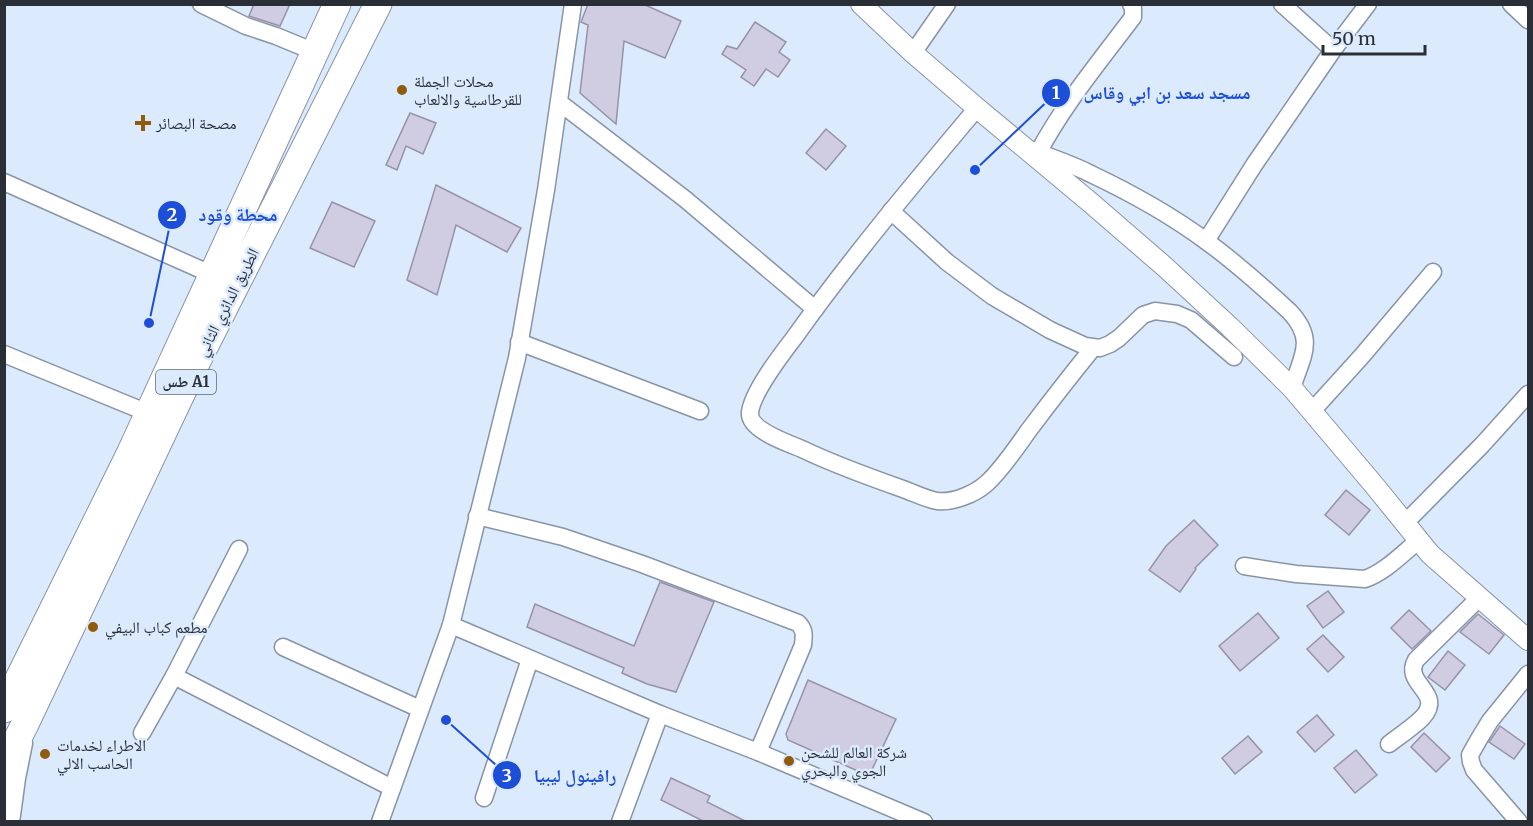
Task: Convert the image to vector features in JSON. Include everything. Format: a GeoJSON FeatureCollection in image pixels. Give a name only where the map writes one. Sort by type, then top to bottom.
{"type":"FeatureCollection","features":[{"type":"Feature","properties":{"kind":"highway","name":"الطريق الدائري الثاني"},"geometry":{"type":"LineString","coordinates":[[4,765],[15,716],[148,413],[336,4]]}},
{"type":"Feature","properties":{"kind":"highway"},"geometry":{"type":"LineString","coordinates":[[248,260],[262,221],[368,4]]}},
{"type":"Feature","properties":{"kind":"highway","name":"الطريق الدائري الثاني"},"geometry":{"type":"LineString","coordinates":[[15,716],[378,4]]}},
{"type":"Feature","properties":{"kind":"main road"},"geometry":{"type":"LineString","coordinates":[[8,822],[14,778],[15,716]]}},
{"type":"Feature","properties":{"kind":"street"},"geometry":{"type":"LineString","coordinates":[[201,4],[246,26],[315,52]]}},
{"type":"Feature","properties":{"kind":"street"},"geometry":{"type":"LineString","coordinates":[[380,822],[451,625],[517,358],[560,103],[573,4]]}},
{"type":"Feature","properties":{"kind":"street"},"geometry":{"type":"LineString","coordinates":[[861,4],[913,53],[1091,203],[1230,327],[1292,388],[1430,554],[1528,640]]}},
{"type":"Feature","properties":{"kind":"street"},"geometry":{"type":"LineString","coordinates":[[913,53],[947,4]]}},
{"type":"Feature","properties":{"kind":"street"},"geometry":{"type":"LineString","coordinates":[[1038,153],[1064,110],[1133,17],[1131,4]]}},
{"type":"Feature","properties":{"kind":"street"},"geometry":{"type":"LineString","coordinates":[[1282,4],[1333,50]]}},
{"type":"Feature","properties":{"kind":"street"},"geometry":{"type":"LineString","coordinates":[[1206,241],[1254,165],[1333,50],[1368,4]]}},
{"type":"Feature","properties":{"kind":"street"},"geometry":{"type":"LineString","coordinates":[[1510,4],[1528,20]]}},
{"type":"Feature","properties":{"kind":"street"},"geometry":{"type":"LineString","coordinates":[[560,103],[685,199],[815,309]]}},
{"type":"Feature","properties":{"kind":"street"},"geometry":{"type":"LineString","coordinates":[[977,108],[891,211],[768,373],[753,401],[750,413],[752,421],[758,428],[817,457],[937,501],[949,501],[969,495],[987,484],[1093,348]]}},
{"type":"Feature","properties":{"kind":"street"},"geometry":{"type":"LineString","coordinates":[[1020,145],[1066,162],[1106,181],[1180,224],[1206,241],[1272,295],[1301,324],[1305,334],[1305,349],[1292,388]]}},
{"type":"Feature","properties":{"kind":"street"},"geometry":{"type":"LineString","coordinates":[[4,182],[213,275]]}},
{"type":"Feature","properties":{"kind":"street"},"geometry":{"type":"LineString","coordinates":[[891,211],[947,262],[992,296],[1050,330],[1085,346],[1100,348],[1110,344],[1143,315],[1155,311],[1177,314],[1191,320],[1234,357]]}},
{"type":"Feature","properties":{"kind":"street"},"geometry":{"type":"LineString","coordinates":[[1311,411],[1361,357],[1433,272]]}},
{"type":"Feature","properties":{"kind":"street"},"geometry":{"type":"LineString","coordinates":[[519,342],[700,411]]}},
{"type":"Feature","properties":{"kind":"street"},"geometry":{"type":"LineString","coordinates":[[4,354],[148,413]]}},
{"type":"Feature","properties":{"kind":"street"},"geometry":{"type":"LineString","coordinates":[[1405,523],[1525,406]]}},
{"type":"Feature","properties":{"kind":"street"},"geometry":{"type":"LineString","coordinates":[[477,516],[563,537],[798,623],[803,628],[803,645],[758,752]]}},
{"type":"Feature","properties":{"kind":"street"},"geometry":{"type":"LineString","coordinates":[[1244,566],[1296,574],[1365,579],[1384,569],[1419,541]]}},
{"type":"Feature","properties":{"kind":"street"},"geometry":{"type":"LineString","coordinates":[[142,733],[239,549]]}},
{"type":"Feature","properties":{"kind":"street"},"geometry":{"type":"LineString","coordinates":[[1389,744],[1423,717],[1429,707],[1428,693],[1415,680],[1413,674],[1412,669],[1416,660],[1479,598]]}},
{"type":"Feature","properties":{"kind":"street"},"geometry":{"type":"LineString","coordinates":[[451,625],[660,714],[758,752],[907,818],[924,822]]}},
{"type":"Feature","properties":{"kind":"street"},"geometry":{"type":"LineString","coordinates":[[283,647],[420,710]]}},
{"type":"Feature","properties":{"kind":"street"},"geometry":{"type":"LineString","coordinates":[[484,798],[530,659]]}},
{"type":"Feature","properties":{"kind":"street"},"geometry":{"type":"LineString","coordinates":[[1520,822],[1474,770],[1470,755],[1490,721],[1528,674]]}},
{"type":"Feature","properties":{"kind":"street"},"geometry":{"type":"LineString","coordinates":[[174,676],[392,788]]}},
{"type":"Feature","properties":{"kind":"street"},"geometry":{"type":"LineString","coordinates":[[620,822],[660,714]]}},
{"type":"Feature","properties":{"kind":"building"},"geometry":{"type":"Polygon","coordinates":[[[254,4],[290,4],[280,26],[249,16],[254,4]]]}},
{"type":"Feature","properties":{"kind":"building"},"geometry":{"type":"Polygon","coordinates":[[[588,4],[643,4],[681,21],[665,58],[624,41],[616,124],[580,93],[588,25],[581,22],[588,4]]]}},
{"type":"Feature","properties":{"kind":"building"},"geometry":{"type":"Polygon","coordinates":[[[755,22],[786,42],[779,52],[790,60],[778,77],[766,69],[754,86],[741,77],[746,70],[722,54],[727,46],[737,49],[755,22]]]}},
{"type":"Feature","properties":{"kind":"building"},"geometry":{"type":"Polygon","coordinates":[[[410,113],[436,123],[423,154],[406,146],[397,170],[386,165],[410,113]]]}},
{"type":"Feature","properties":{"kind":"building"},"geometry":{"type":"Polygon","coordinates":[[[826,129],[846,146],[826,170],[806,153],[826,129]]]}},
{"type":"Feature","properties":{"kind":"building"},"geometry":{"type":"Polygon","coordinates":[[[436,185],[521,228],[507,252],[456,225],[437,295],[407,280],[436,185]]]}},
{"type":"Feature","properties":{"kind":"building"},"geometry":{"type":"Polygon","coordinates":[[[332,202],[375,221],[354,267],[310,248],[332,202]]]}},
{"type":"Feature","properties":{"kind":"building"},"geometry":{"type":"Polygon","coordinates":[[[1346,490],[1370,510],[1349,535],[1325,515],[1346,490]]]}},
{"type":"Feature","properties":{"kind":"building"},"geometry":{"type":"Polygon","coordinates":[[[1194,520],[1218,545],[1195,568],[1180,592],[1149,570],[1166,546],[1194,520]]]}},
{"type":"Feature","properties":{"kind":"building"},"geometry":{"type":"Polygon","coordinates":[[[660,582],[714,602],[676,692],[647,684],[622,673],[624,668],[527,627],[535,604],[634,646],[660,582]]]}},
{"type":"Feature","properties":{"kind":"building"},"geometry":{"type":"Polygon","coordinates":[[[1328,591],[1344,612],[1323,628],[1307,606],[1328,591]]]}},
{"type":"Feature","properties":{"kind":"building"},"geometry":{"type":"Polygon","coordinates":[[[1409,610],[1431,631],[1412,649],[1391,628],[1409,610]]]}},
{"type":"Feature","properties":{"kind":"building"},"geometry":{"type":"Polygon","coordinates":[[[1258,613],[1279,638],[1240,671],[1219,646],[1258,613]]]}},
{"type":"Feature","properties":{"kind":"building"},"geometry":{"type":"Polygon","coordinates":[[[1478,614],[1504,635],[1489,654],[1460,632],[1478,614]]]}},
{"type":"Feature","properties":{"kind":"building"},"geometry":{"type":"Polygon","coordinates":[[[1323,635],[1344,657],[1328,672],[1307,649],[1323,635]]]}},
{"type":"Feature","properties":{"kind":"building"},"geometry":{"type":"Polygon","coordinates":[[[1448,651],[1465,665],[1445,690],[1428,677],[1448,651]]]}},
{"type":"Feature","properties":{"kind":"building"},"geometry":{"type":"Polygon","coordinates":[[[808,680],[896,719],[869,776],[788,740],[786,734],[808,680]]]}},
{"type":"Feature","properties":{"kind":"building"},"geometry":{"type":"Polygon","coordinates":[[[1317,715],[1334,735],[1315,752],[1297,732],[1317,715]]]}},
{"type":"Feature","properties":{"kind":"building"},"geometry":{"type":"Polygon","coordinates":[[[1500,726],[1525,744],[1514,759],[1489,742],[1500,726]]]}},
{"type":"Feature","properties":{"kind":"building"},"geometry":{"type":"Polygon","coordinates":[[[1424,733],[1450,758],[1436,772],[1411,747],[1424,733]]]}},
{"type":"Feature","properties":{"kind":"building"},"geometry":{"type":"Polygon","coordinates":[[[1248,736],[1262,752],[1235,774],[1222,758],[1248,736]]]}},
{"type":"Feature","properties":{"kind":"building"},"geometry":{"type":"Polygon","coordinates":[[[1356,750],[1377,775],[1355,793],[1334,768],[1356,750]]]}},
{"type":"Feature","properties":{"kind":"building"},"geometry":{"type":"Polygon","coordinates":[[[671,778],[710,796],[707,802],[747,822],[705,822],[661,800],[671,778]]]}},
{"type":"Feature","properties":{"kind":"place","name":"محلات الجملة للقرطاسية والالعاب"},"geometry":{"type":"Point","coordinates":[402,90]}},
{"type":"Feature","properties":{"kind":"place","name":"مصحة البصائر"},"geometry":{"type":"Point","coordinates":[143,123]}},
{"type":"Feature","properties":{"kind":"place","name":"مسجد سعد بن ابي وقاس"},"geometry":{"type":"Point","coordinates":[975,170]}},
{"type":"Feature","properties":{"kind":"place","name":"محطة وقود"},"geometry":{"type":"Point","coordinates":[149,323]}},
{"type":"Feature","properties":{"kind":"place","name":"مطعم كباب البيفي"},"geometry":{"type":"Point","coordinates":[93,627]}},
{"type":"Feature","properties":{"kind":"place","name":"رافينول ليبيا"},"geometry":{"type":"Point","coordinates":[446,720]}},
{"type":"Feature","properties":{"kind":"place","name":"الاطراء لخدمات الحاسب الالي"},"geometry":{"type":"Point","coordinates":[45,754]}},
{"type":"Feature","properties":{"kind":"place","name":"شركة العالم للشحن الجوي والبحري"},"geometry":{"type":"Point","coordinates":[789,761]}}]}
